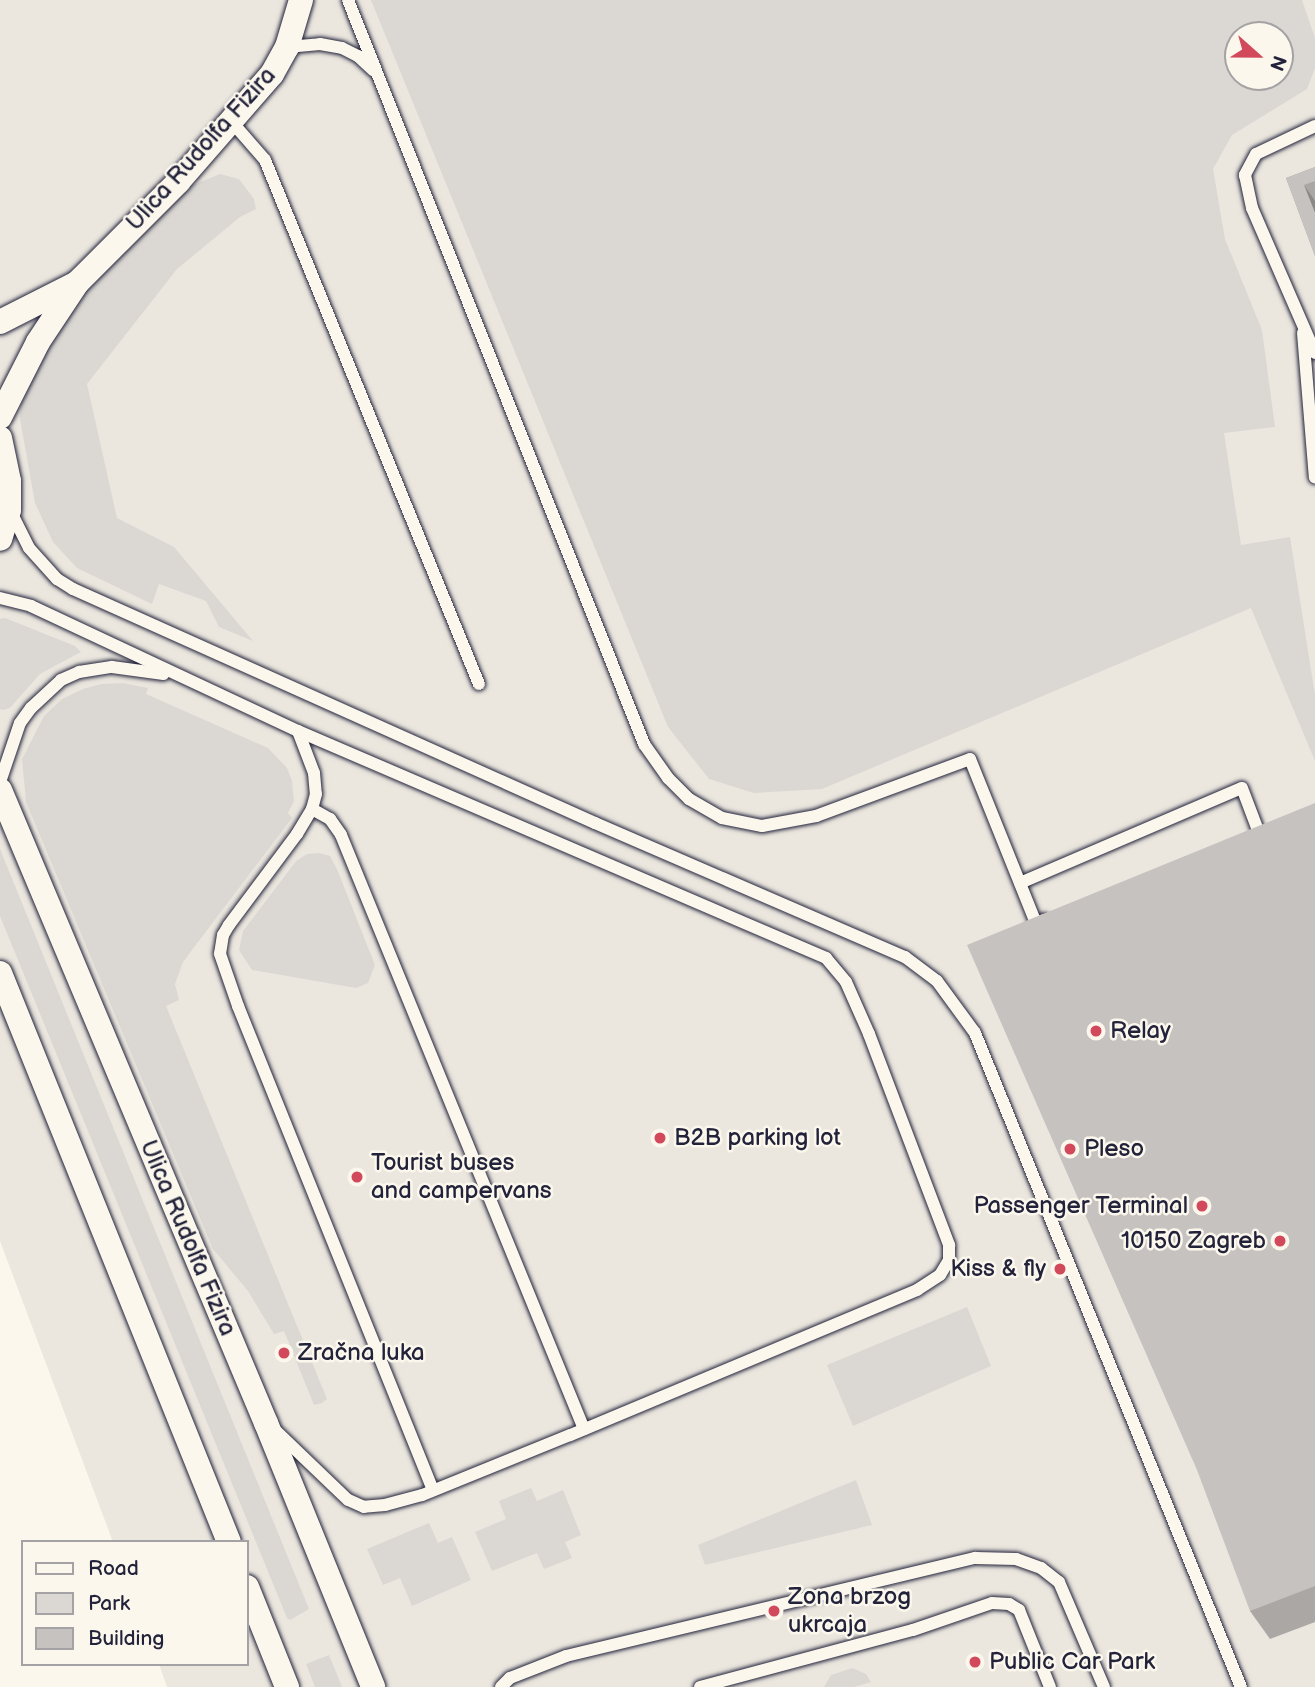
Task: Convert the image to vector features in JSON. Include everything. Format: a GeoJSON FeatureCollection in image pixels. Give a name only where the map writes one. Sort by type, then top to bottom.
{"type":"FeatureCollection","features":[{"type":"Feature","properties":{"kind":"street","name":"Ulica Rudolfa Fizira"},"geometry":{"type":"LineString","coordinates":[[0,417],[38,342],[77,284],[232,122],[272,74],[287,47],[301,0]]}},
{"type":"Feature","properties":{"kind":"street","name":"Ulica Rudolfa Fizira"},"geometry":{"type":"LineString","coordinates":[[0,322],[77,284]]}},
{"type":"Feature","properties":{"kind":"street"},"geometry":{"type":"LineString","coordinates":[[0,439],[9,481],[9,510],[0,539]]}},
{"type":"Feature","properties":{"kind":"street","name":"Ulica Rudolfa Fizira"},"geometry":{"type":"LineString","coordinates":[[0,790],[266,1423],[373,1687]]}},
{"type":"Feature","properties":{"kind":"street"},"geometry":{"type":"LineString","coordinates":[[0,973],[228,1540]]}},
{"type":"Feature","properties":{"kind":"street"},"geometry":{"type":"LineString","coordinates":[[248,1590],[287,1687]]}},
{"type":"Feature","properties":{"kind":"lane"},"geometry":{"type":"LineString","coordinates":[[348,0],[644,744],[668,778],[689,799],[722,818],[762,826],[816,816],[970,759],[1036,923],[1061,913]]}},
{"type":"Feature","properties":{"kind":"lane"},"geometry":{"type":"LineString","coordinates":[[287,47],[320,44],[342,48],[358,56],[375,72]]}},
{"type":"Feature","properties":{"kind":"lane"},"geometry":{"type":"LineString","coordinates":[[232,122],[265,160],[479,684]]}},
{"type":"Feature","properties":{"kind":"lane"},"geometry":{"type":"LineString","coordinates":[[1315,126],[1256,154],[1245,176],[1252,208],[1315,353]]}},
{"type":"Feature","properties":{"kind":"lane"},"geometry":{"type":"LineString","coordinates":[[1302,323],[1315,478]]}},
{"type":"Feature","properties":{"kind":"lane"},"geometry":{"type":"LineString","coordinates":[[9,510],[29,548],[57,579],[73,589],[595,823],[905,957],[937,981],[975,1033],[1241,1687]]}},
{"type":"Feature","properties":{"kind":"lane"},"geometry":{"type":"LineString","coordinates":[[0,598],[31,606],[298,731],[825,958],[846,982],[869,1034],[949,1245],[949,1260],[940,1275],[917,1290],[584,1429],[433,1490],[385,1505],[364,1507],[332,1489],[297,1448],[266,1423]]}},
{"type":"Feature","properties":{"kind":"lane"},"geometry":{"type":"LineString","coordinates":[[0,782],[20,723],[38,700],[61,680],[79,672],[112,667],[130,667],[178,677]]}},
{"type":"Feature","properties":{"kind":"lane"},"geometry":{"type":"LineString","coordinates":[[298,731],[314,773],[316,794],[312,809],[297,834],[229,925],[223,935],[220,954],[238,1006],[433,1490]]}},
{"type":"Feature","properties":{"kind":"lane"},"geometry":{"type":"LineString","coordinates":[[1020,883],[1241,788],[1259,833]]}},
{"type":"Feature","properties":{"kind":"lane"},"geometry":{"type":"LineString","coordinates":[[312,809],[330,819],[341,835],[584,1429]]}},
{"type":"Feature","properties":{"kind":"lane"},"geometry":{"type":"LineString","coordinates":[[501,1687],[510,1678],[566,1656],[975,1558],[1016,1559],[1041,1568],[1059,1582],[1104,1687]]}},
{"type":"Feature","properties":{"kind":"lane"},"geometry":{"type":"LineString","coordinates":[[700,1687],[913,1630],[992,1603],[1009,1604],[1019,1610],[1050,1687]]}},
{"type":"Feature","properties":{"kind":"shaded area"},"geometry":{"type":"Polygon","coordinates":[[[0,0],[1315,0],[1315,1687],[167,1687],[160,1666],[248,1666],[248,1540],[112,1540],[0,1241],[0,0]]]}},
{"type":"Feature","properties":{"kind":"green space"},"geometry":{"type":"Polygon","coordinates":[[[371,0],[1302,0],[1315,38],[1315,68],[1307,89],[1232,135],[1213,169],[1225,239],[1262,330],[1275,427],[1224,433],[1241,545],[1290,537],[1315,695],[1315,761],[1251,608],[822,789],[754,793],[709,779],[668,727],[371,0]]]}},
{"type":"Feature","properties":{"kind":"green space"},"geometry":{"type":"Polygon","coordinates":[[[220,174],[239,179],[254,199],[256,209],[240,217],[177,269],[87,384],[117,518],[174,547],[253,641],[219,627],[206,601],[159,584],[152,604],[77,568],[53,542],[35,503],[20,419],[21,394],[81,291],[188,187],[220,174]]]}},
{"type":"Feature","properties":{"kind":"green space"},"geometry":{"type":"Polygon","coordinates":[[[5,618],[75,646],[81,652],[40,674],[10,708],[3,710],[0,709],[0,619],[5,618]]]}},
{"type":"Feature","properties":{"kind":"green space"},"geometry":{"type":"Polygon","coordinates":[[[123,683],[148,688],[146,694],[268,748],[287,768],[292,781],[294,801],[288,813],[292,818],[183,962],[175,984],[179,1000],[166,1006],[327,1399],[322,1403],[314,1405],[284,1331],[274,1334],[248,1291],[213,1249],[26,802],[22,759],[44,716],[62,699],[83,689],[101,684],[123,683]]]}},
{"type":"Feature","properties":{"kind":"green space"},"geometry":{"type":"Polygon","coordinates":[[[0,849],[309,1609],[290,1620],[0,916],[0,849]]]}},
{"type":"Feature","properties":{"kind":"green space"},"geometry":{"type":"Polygon","coordinates":[[[307,854],[330,856],[337,869],[375,965],[368,983],[356,988],[252,970],[239,950],[243,931],[296,861],[307,854]]]}},
{"type":"Feature","properties":{"kind":"green space"},"geometry":{"type":"Polygon","coordinates":[[[967,1307],[991,1366],[853,1426],[827,1365],[967,1307]]]}},
{"type":"Feature","properties":{"kind":"green space"},"geometry":{"type":"Polygon","coordinates":[[[856,1480],[872,1525],[705,1565],[698,1545],[856,1480]]]}},
{"type":"Feature","properties":{"kind":"green space"},"geometry":{"type":"Polygon","coordinates":[[[531,1488],[537,1501],[563,1490],[581,1535],[565,1542],[572,1558],[544,1569],[537,1553],[492,1571],[475,1532],[506,1519],[499,1501],[531,1488]]]}},
{"type":"Feature","properties":{"kind":"green space"},"geometry":{"type":"Polygon","coordinates":[[[429,1523],[438,1543],[452,1537],[471,1580],[412,1606],[400,1578],[383,1585],[367,1549],[429,1523]]]}},
{"type":"Feature","properties":{"kind":"green space"},"geometry":{"type":"Polygon","coordinates":[[[329,1655],[342,1687],[315,1687],[306,1664],[329,1655]]]}},
{"type":"Feature","properties":{"kind":"green space"},"geometry":{"type":"Polygon","coordinates":[[[852,1668],[866,1674],[871,1682],[854,1687],[824,1687],[831,1675],[852,1668]]]}},
{"type":"Feature","properties":{"kind":"building"},"geometry":{"type":"Polygon","coordinates":[[[1315,167],[1315,181],[1304,185],[1315,213],[1315,256],[1286,178],[1315,167]]]}},
{"type":"Feature","properties":{"kind":"building","name":"Passenger Terminal"},"geometry":{"type":"Polygon","coordinates":[[[1315,803],[1315,1586],[1250,1611],[1197,1470],[967,945],[1315,803]]]}},
{"type":"Feature","properties":{"kind":"place","name":"Relay"},"geometry":{"type":"Point","coordinates":[1096,1031]}},
{"type":"Feature","properties":{"kind":"place","name":"B2B parking lot"},"geometry":{"type":"Point","coordinates":[660,1138]}},
{"type":"Feature","properties":{"kind":"place","name":"Pleso"},"geometry":{"type":"Point","coordinates":[1070,1149]}},
{"type":"Feature","properties":{"kind":"place","name":"Tourist buses and campervans"},"geometry":{"type":"Point","coordinates":[357,1177]}},
{"type":"Feature","properties":{"kind":"place","name":"Passenger Terminal"},"geometry":{"type":"Point","coordinates":[1202,1206]}},
{"type":"Feature","properties":{"kind":"place","name":"10150 Zagreb"},"geometry":{"type":"Point","coordinates":[1280,1241]}},
{"type":"Feature","properties":{"kind":"place","name":"Kiss & fly"},"geometry":{"type":"Point","coordinates":[1060,1269]}},
{"type":"Feature","properties":{"kind":"place","name":"Zračna luka"},"geometry":{"type":"Point","coordinates":[284,1353]}},
{"type":"Feature","properties":{"kind":"place","name":"Zona brzog ukrcaja"},"geometry":{"type":"Point","coordinates":[774,1611]}},
{"type":"Feature","properties":{"kind":"place","name":"Public Car Park"},"geometry":{"type":"Point","coordinates":[975,1662]}}]}
